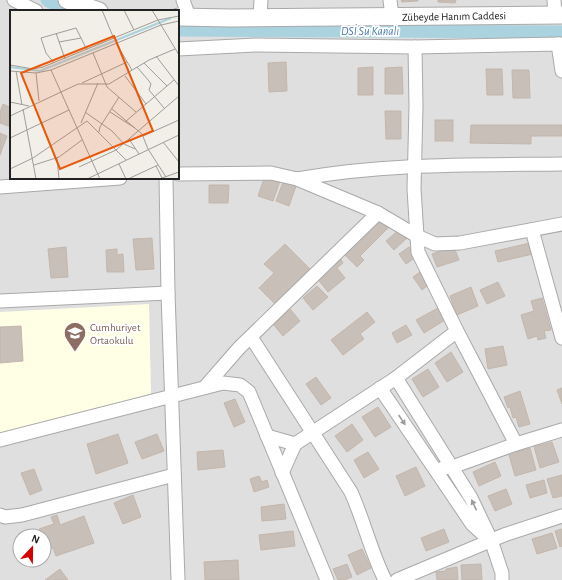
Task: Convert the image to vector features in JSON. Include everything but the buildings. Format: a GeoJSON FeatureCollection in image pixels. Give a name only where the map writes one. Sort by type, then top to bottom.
{"type":"FeatureCollection","features":[{"type":"Feature","properties":{"kind":"street"},"geometry":{"type":"LineString","coordinates":[[14,0],[34,10]]}},
{"type":"Feature","properties":{"kind":"street"},"geometry":{"type":"LineString","coordinates":[[67,0],[96,10]]}},
{"type":"Feature","properties":{"kind":"street"},"geometry":{"type":"LineString","coordinates":[[183,0],[183,17]]}},
{"type":"Feature","properties":{"kind":"street"},"geometry":{"type":"LineString","coordinates":[[260,18],[261,0]]}},
{"type":"Feature","properties":{"kind":"street"},"geometry":{"type":"LineString","coordinates":[[390,0],[392,17]]}},
{"type":"Feature","properties":{"kind":"street","name":"Zübeyde Hanım Caddesi"},"geometry":{"type":"LineString","coordinates":[[183,17],[392,17],[557,10]]}},
{"type":"Feature","properties":{"kind":"street"},"geometry":{"type":"LineString","coordinates":[[179,49],[256,45],[415,47],[560,44],[562,71]]}},
{"type":"Feature","properties":{"kind":"street"},"geometry":{"type":"LineString","coordinates":[[415,47],[416,106],[414,189],[418,252],[516,444]]}},
{"type":"Feature","properties":{"kind":"street"},"geometry":{"type":"LineString","coordinates":[[297,179],[332,173],[415,166],[562,164]]}},
{"type":"Feature","properties":{"kind":"street"},"geometry":{"type":"LineString","coordinates":[[179,174],[271,173],[297,179],[378,213],[417,236],[435,244],[460,243],[562,224]]}},
{"type":"Feature","properties":{"kind":"street"},"geometry":{"type":"LineString","coordinates":[[0,187],[37,181],[92,179]]}},
{"type":"Feature","properties":{"kind":"street"},"geometry":{"type":"LineString","coordinates":[[166,179],[168,293],[178,580]]}},
{"type":"Feature","properties":{"kind":"street"},"geometry":{"type":"LineString","coordinates":[[205,387],[239,348],[378,213]]}},
{"type":"Feature","properties":{"kind":"street"},"geometry":{"type":"LineString","coordinates":[[532,230],[562,338]]}},
{"type":"Feature","properties":{"kind":"street"},"geometry":{"type":"LineString","coordinates":[[0,301],[168,293]]}},
{"type":"Feature","properties":{"kind":"street"},"geometry":{"type":"LineString","coordinates":[[282,473],[295,444],[396,378],[457,331]]}},
{"type":"Feature","properties":{"kind":"street"},"geometry":{"type":"LineString","coordinates":[[251,337],[314,433],[350,492],[359,510],[378,567],[385,580]]}},
{"type":"Feature","properties":{"kind":"street"},"geometry":{"type":"LineString","coordinates":[[396,378],[471,498],[491,540],[502,573],[502,580]]}},
{"type":"Feature","properties":{"kind":"street"},"geometry":{"type":"LineString","coordinates":[[0,440],[172,397],[205,387],[223,383],[240,385],[248,392],[327,580]]}},
{"type":"Feature","properties":{"kind":"street"},"geometry":{"type":"LineString","coordinates":[[380,388],[472,524],[491,540]]}},
{"type":"Feature","properties":{"kind":"street"},"geometry":{"type":"LineString","coordinates":[[436,470],[452,467],[516,444],[562,430]]}},
{"type":"Feature","properties":{"kind":"street"},"geometry":{"type":"LineString","coordinates":[[267,436],[295,444]]}},
{"type":"Feature","properties":{"kind":"street"},"geometry":{"type":"LineString","coordinates":[[2,520],[174,475]]}},
{"type":"Feature","properties":{"kind":"street"},"geometry":{"type":"LineString","coordinates":[[397,580],[422,575],[491,540],[562,516]]}},
{"type":"Feature","properties":{"kind":"shaded area"},"geometry":{"type":"Polygon","coordinates":[[[0,0],[562,0],[562,580],[0,580],[0,0]]]}},
{"type":"Feature","properties":{"kind":"shaded area","name":"Cumhuriyet Ortaokulu"},"geometry":{"type":"Polygon","coordinates":[[[149,304],[151,394],[0,436],[0,312],[149,304]]]}},
{"type":"Feature","properties":{"kind":"waterway","name":"DSİ Su Kanalı"},"geometry":{"type":"LineString","coordinates":[[47,0],[65,10]]}},
{"type":"Feature","properties":{"kind":"waterway","name":"DSİ Su Kanalı"},"geometry":{"type":"LineString","coordinates":[[179,30],[562,32]]}},
{"type":"Feature","properties":{"kind":"place","name":"Cumhuriyet Ortaokulu"},"geometry":{"type":"Point","coordinates":[75,352]}}]}
